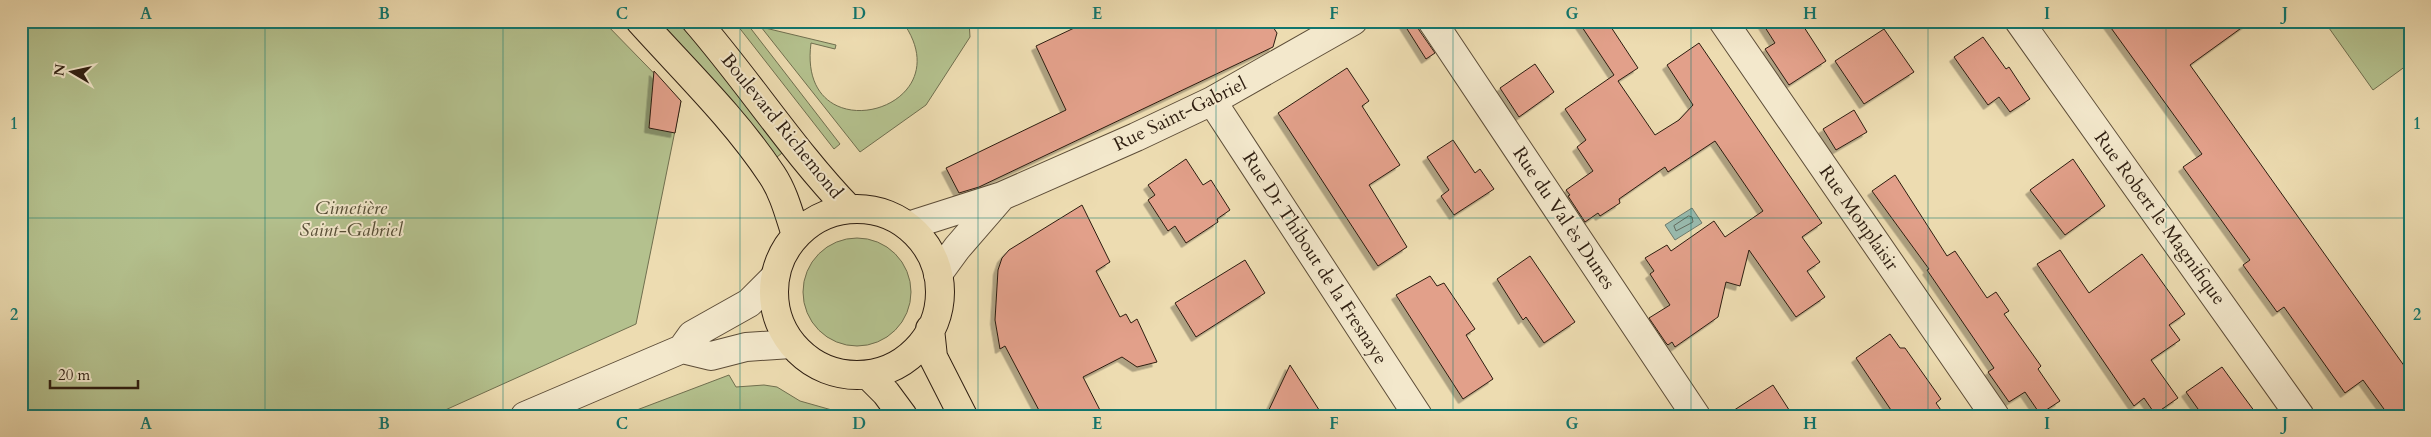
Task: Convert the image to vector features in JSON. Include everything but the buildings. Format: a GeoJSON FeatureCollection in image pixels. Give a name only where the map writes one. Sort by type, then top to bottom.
{"type":"FeatureCollection","features":[{"type":"Feature","properties":{"kind":"main road","name":"Boulevard Richemond"},"geometry":{"type":"LineString","coordinates":[[640,21],[725,115],[772,175],[785,201],[796,234]]}},
{"type":"Feature","properties":{"kind":"main road","name":"Boulevard Richemond"},"geometry":{"type":"LineString","coordinates":[[696,21],[734,65],[828,186],[849,209]]}},
{"type":"Feature","properties":{"kind":"main road"},"geometry":{"type":"LineString","coordinates":[[849,209],[889,215],[908,226],[928,249],[938,274],[939,302],[930,329],[917,348],[908,356],[869,376],[826,369],[803,356],[791,344],[777,315],[775,277],[782,255],[796,234],[817,218],[849,209]]}},
{"type":"Feature","properties":{"kind":"main road"},"geometry":{"type":"LineString","coordinates":[[930,329],[933,357],[963,416]]}},
{"type":"Feature","properties":{"kind":"main road"},"geometry":{"type":"LineString","coordinates":[[869,376],[886,393],[903,416]]}},
{"type":"Feature","properties":{"kind":"street","name":"Rue Saint-Gabriel"},"geometry":{"type":"LineString","coordinates":[[908,226],[1002,196],[1212,101],[1353,21]]}},
{"type":"Feature","properties":{"kind":"street","name":"Rue du Val ès Dunes"},"geometry":{"type":"LineString","coordinates":[[1432,21],[1696,416]]}},
{"type":"Feature","properties":{"kind":"street","name":"Rue Monplaisir"},"geometry":{"type":"LineString","coordinates":[[1723,21],[1995,416]]}},
{"type":"Feature","properties":{"kind":"street","name":"Rue Robert le Magnifique"},"geometry":{"type":"LineString","coordinates":[[2019,21],[2300,416]]}},
{"type":"Feature","properties":{"kind":"street","name":"Rue Dr Thibout de la Fresnaye"},"geometry":{"type":"LineString","coordinates":[[1212,101],[1418,416]]}},
{"type":"Feature","properties":{"kind":"street","name":"Rue Saint-Gabriel"},"geometry":{"type":"LineString","coordinates":[[938,274],[957,248],[1002,196]]}},
{"type":"Feature","properties":{"kind":"street"},"geometry":{"type":"LineString","coordinates":[[525,416],[682,349],[692,335],[749,303],[775,277]]}},
{"type":"Feature","properties":{"kind":"street"},"geometry":{"type":"LineString","coordinates":[[682,349],[710,356],[746,346],[791,344]]}},
{"type":"Feature","properties":{"kind":"green space","name":"Cimetière Saint-Gabriel"},"geometry":{"type":"Polygon","coordinates":[[[21,21],[603,21],[681,101],[636,324],[432,416],[21,416],[21,21]]]}},
{"type":"Feature","properties":{"kind":"green space"},"geometry":{"type":"Polygon","coordinates":[[[652,21],[680,21],[786,150],[773,160],[652,21]]]}},
{"type":"Feature","properties":{"kind":"green space"},"geometry":{"type":"Polygon","coordinates":[[[734,21],[745,21],[840,144],[834,149],[734,21]]]}},
{"type":"Feature","properties":{"kind":"green space"},"geometry":{"type":"Polygon","coordinates":[[[902,21],[969,21],[970,37],[926,105],[860,152],[761,27],[836,45],[835,49],[811,43],[813,78],[828,100],[851,110],[876,108],[898,98],[914,78],[916,52],[902,21]]]}},
{"type":"Feature","properties":{"kind":"green space"},"geometry":{"type":"Polygon","coordinates":[[[2324,21],[2410,21],[2410,63],[2373,90],[2324,21]]]}},
{"type":"Feature","properties":{"kind":"green space"},"geometry":{"type":"Polygon","coordinates":[[[857,238],[878,242],[895,254],[907,271],[911,292],[907,313],[895,330],[878,342],[857,346],[836,342],[819,330],[807,313],[803,292],[807,271],[819,254],[836,242],[857,238]]]}},
{"type":"Feature","properties":{"kind":"green space"},"geometry":{"type":"Polygon","coordinates":[[[729,375],[736,387],[764,385],[777,387],[800,401],[853,416],[621,416],[729,375]]]}},
{"type":"Feature","properties":{"kind":"water"},"geometry":{"type":"Polygon","coordinates":[[[1692,208],[1702,223],[1675,240],[1665,225],[1692,208]]]}}]}
